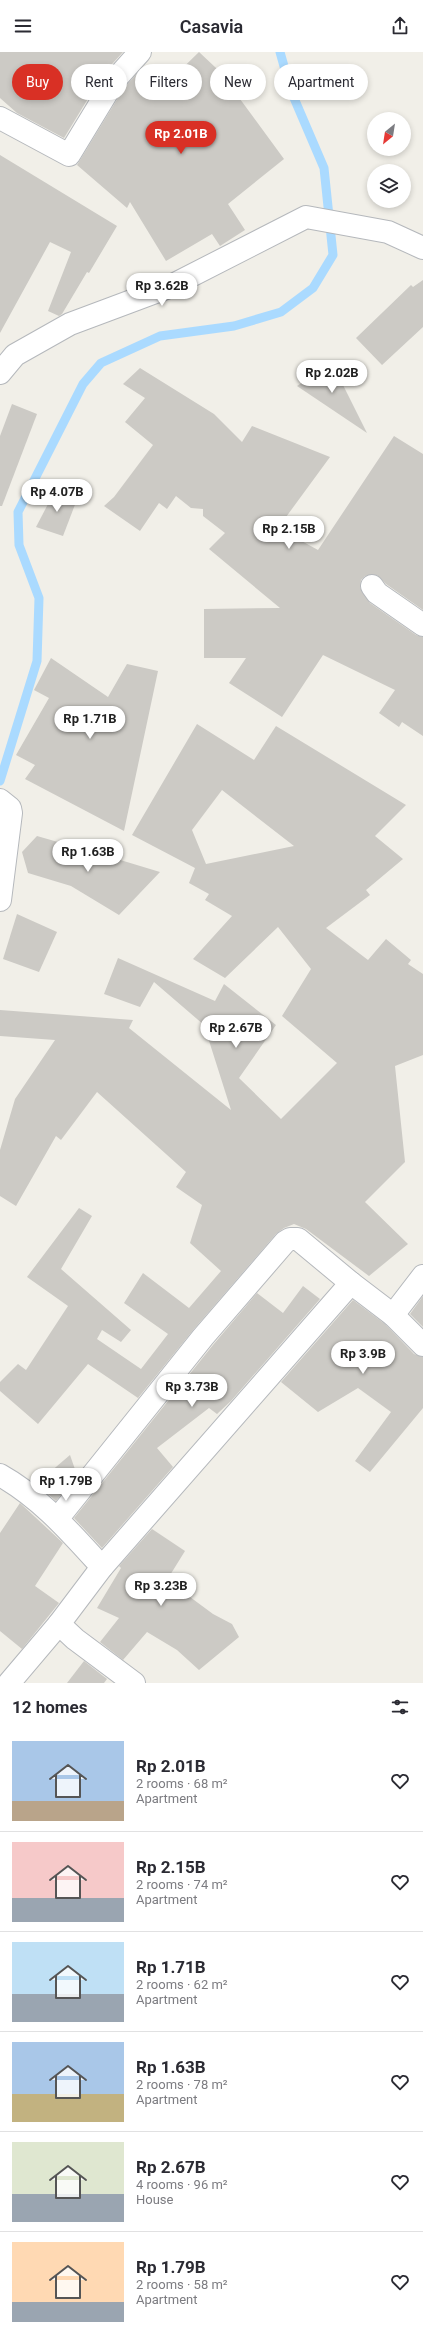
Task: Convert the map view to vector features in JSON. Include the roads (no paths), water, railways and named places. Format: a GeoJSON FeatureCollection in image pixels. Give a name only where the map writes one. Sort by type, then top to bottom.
{"type":"FeatureCollection","features":[{"type":"Feature","properties":{"kind":"street"},"geometry":{"type":"LineString","coordinates":[[0,118],[69,155],[114,81],[140,52]]}},
{"type":"Feature","properties":{"kind":"street"},"geometry":{"type":"LineString","coordinates":[[0,374],[16,355],[70,324],[169,287],[306,217],[388,232],[423,248]]}},
{"type":"Feature","properties":{"kind":"street"},"geometry":{"type":"LineString","coordinates":[[372,586],[377,593],[423,625]]}},
{"type":"Feature","properties":{"kind":"street"},"geometry":{"type":"LineString","coordinates":[[0,800],[10,808],[11,813],[0,900]]}},
{"type":"Feature","properties":{"kind":"street"},"geometry":{"type":"LineString","coordinates":[[58,1518],[203,1337],[285,1242],[290,1239],[298,1239],[351,1283],[393,1315],[423,1345]]}},
{"type":"Feature","properties":{"kind":"street"},"geometry":{"type":"LineString","coordinates":[[393,1315],[423,1276]]}},
{"type":"Feature","properties":{"kind":"street"},"geometry":{"type":"LineString","coordinates":[[9,1683],[59,1624],[102,1567],[351,1283]]}},
{"type":"Feature","properties":{"kind":"street"},"geometry":{"type":"LineString","coordinates":[[0,1475],[35,1498],[58,1518],[102,1567]]}},
{"type":"Feature","properties":{"kind":"street"},"geometry":{"type":"LineString","coordinates":[[59,1624],[75,1639],[134,1683]]}},
{"type":"Feature","properties":{"kind":"waterway"},"geometry":{"type":"LineString","coordinates":[[0,781],[37,661],[39,598],[19,545],[18,512],[83,384],[101,363],[160,336],[234,326],[281,312],[313,288],[333,255],[324,168],[291,91],[280,52]]}}]}
